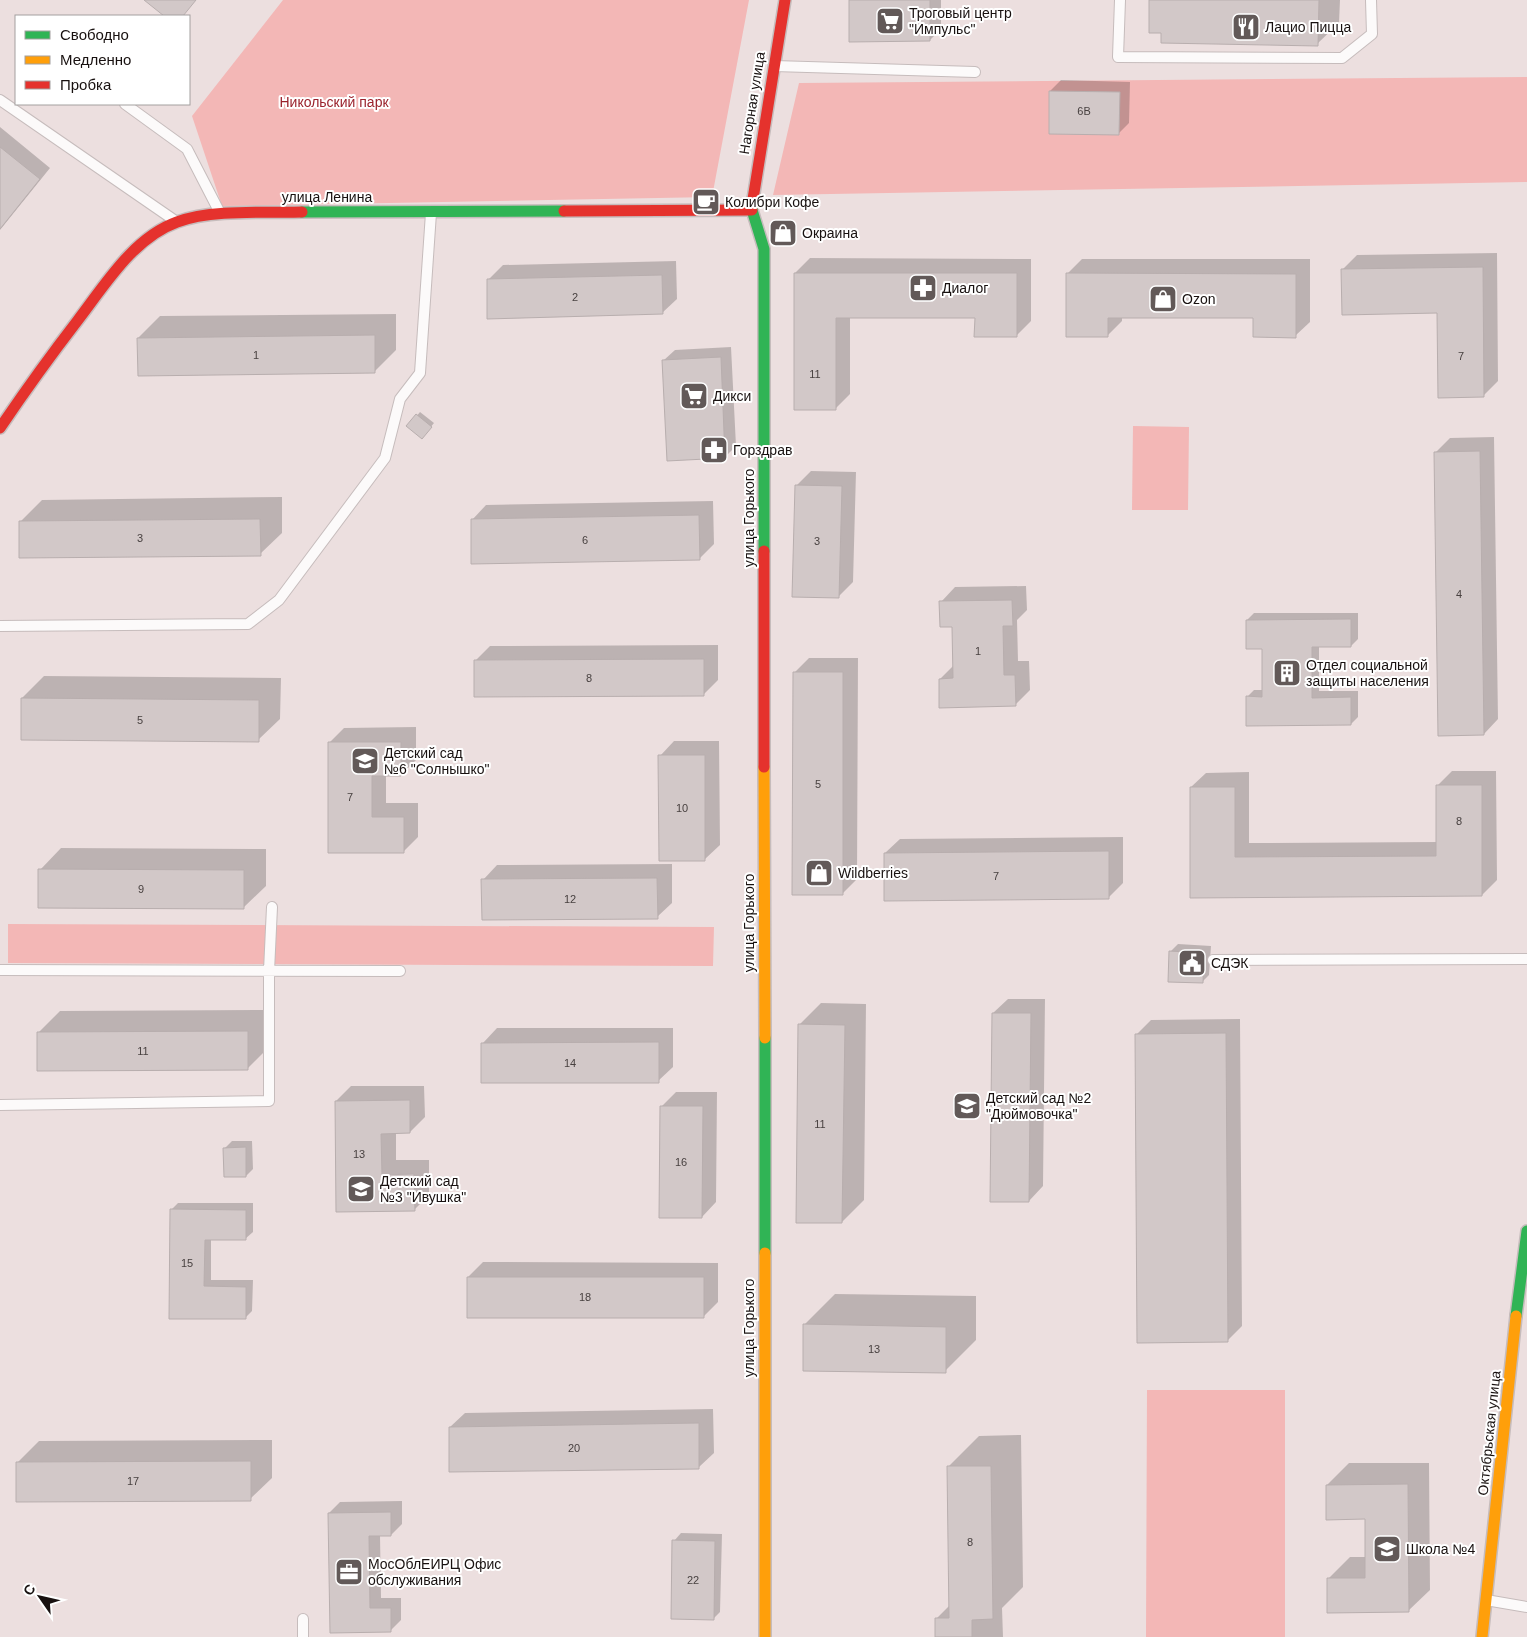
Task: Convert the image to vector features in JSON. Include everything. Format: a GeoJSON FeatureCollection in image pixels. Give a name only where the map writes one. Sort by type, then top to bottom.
{"type":"FeatureCollection","features":[{"type":"Feature","properties":{"kind":"street","name":"Нагорная улица"},"geometry":{"type":"LineString","coordinates":[[752,210],[773,66],[785,0]]}},
{"type":"Feature","properties":{"kind":"street","name":"улица Ленина"},"geometry":{"type":"LineString","coordinates":[[0,428],[40,370],[114,274],[143,242],[177,222],[220,214],[752,210]]}},
{"type":"Feature","properties":{"kind":"street","name":"улица Горького"},"geometry":{"type":"LineString","coordinates":[[752,210],[764,249],[765,1637]]}},
{"type":"Feature","properties":{"kind":"street","name":"Октябрьская улица"},"geometry":{"type":"LineString","coordinates":[[1482,1637],[1513,1338],[1527,1232]]}},
{"type":"Feature","properties":{"kind":"lane"},"geometry":{"type":"LineString","coordinates":[[1120,0],[1118,57],[1342,58],[1372,34],[1371,0]]}},
{"type":"Feature","properties":{"kind":"lane"},"geometry":{"type":"LineString","coordinates":[[773,66],[975,72]]}},
{"type":"Feature","properties":{"kind":"lane"},"geometry":{"type":"LineString","coordinates":[[0,100],[177,222]]}},
{"type":"Feature","properties":{"kind":"lane"},"geometry":{"type":"LineString","coordinates":[[126,105],[187,149],[220,214]]}},
{"type":"Feature","properties":{"kind":"lane"},"geometry":{"type":"LineString","coordinates":[[0,626],[248,624],[279,600],[385,458],[400,399],[420,373],[431,212]]}},
{"type":"Feature","properties":{"kind":"lane"},"geometry":{"type":"LineString","coordinates":[[0,1105],[269,1101],[269,970],[272,908]]}},
{"type":"Feature","properties":{"kind":"lane"},"geometry":{"type":"LineString","coordinates":[[1213,960],[1527,959]]}},
{"type":"Feature","properties":{"kind":"lane"},"geometry":{"type":"LineString","coordinates":[[0,970],[400,971]]}},
{"type":"Feature","properties":{"kind":"lane"},"geometry":{"type":"LineString","coordinates":[[1486,1600],[1527,1607]]}},
{"type":"Feature","properties":{"kind":"lane"},"geometry":{"type":"LineString","coordinates":[[303,1619],[303,1637]]}},
{"type":"Feature","properties":{"kind":"green space","name":"Никольский парк"},"geometry":{"type":"Polygon","coordinates":[[[283,0],[749,0],[712,197],[222,206],[192,116],[283,0]]]}},
{"type":"Feature","properties":{"kind":"green space"},"geometry":{"type":"Polygon","coordinates":[[[1527,77],[1527,182],[773,195],[799,83],[1527,77]]]}},
{"type":"Feature","properties":{"kind":"green space"},"geometry":{"type":"Polygon","coordinates":[[[1133,426],[1189,427],[1188,510],[1132,510],[1133,426]]]}},
{"type":"Feature","properties":{"kind":"green space"},"geometry":{"type":"Polygon","coordinates":[[[8,924],[714,927],[713,966],[8,963],[8,924]]]}},
{"type":"Feature","properties":{"kind":"green space"},"geometry":{"type":"Polygon","coordinates":[[[1147,1390],[1285,1390],[1285,1637],[1146,1637],[1147,1390]]]}},
{"type":"Feature","properties":{"kind":"building"},"geometry":{"type":"Polygon","coordinates":[[[144,0],[196,0],[184,15],[163,15],[144,0]]]}},
{"type":"Feature","properties":{"kind":"building","name":"Троговый центр \"Импульс\""},"geometry":{"type":"Polygon","coordinates":[[[849,0],[930,0],[930,41],[849,42],[849,0]]]}},
{"type":"Feature","properties":{"kind":"building"},"geometry":{"type":"Polygon","coordinates":[[[1149,0],[1319,0],[1318,46],[1161,43],[1161,33],[1149,33],[1149,0]]]}},
{"type":"Feature","properties":{"kind":"building"},"geometry":{"type":"Polygon","coordinates":[[[1049,91],[1120,92],[1119,135],[1049,134],[1049,91]]]}},
{"type":"Feature","properties":{"kind":"building"},"geometry":{"type":"Polygon","coordinates":[[[0,147],[40,179],[0,229],[0,147]]]}},
{"type":"Feature","properties":{"kind":"building"},"geometry":{"type":"Polygon","coordinates":[[[1483,267],[1484,397],[1438,398],[1437,313],[1342,315],[1341,269],[1483,267]]]}},
{"type":"Feature","properties":{"kind":"building"},"geometry":{"type":"Polygon","coordinates":[[[794,273],[1017,273],[1017,337],[974,337],[975,318],[836,318],[836,410],[794,410],[794,273]]]}},
{"type":"Feature","properties":{"kind":"building"},"geometry":{"type":"Polygon","coordinates":[[[1066,273],[1296,274],[1296,338],[1253,337],[1253,318],[1108,318],[1108,337],[1066,337],[1066,273]]]}},
{"type":"Feature","properties":{"kind":"building"},"geometry":{"type":"Polygon","coordinates":[[[662,275],[663,314],[487,319],[487,279],[662,275]]]}},
{"type":"Feature","properties":{"kind":"building"},"geometry":{"type":"Polygon","coordinates":[[[375,335],[375,373],[138,376],[137,338],[375,335]]]}},
{"type":"Feature","properties":{"kind":"building"},"geometry":{"type":"Polygon","coordinates":[[[721,357],[725,458],[667,461],[662,360],[721,357]]]}},
{"type":"Feature","properties":{"kind":"building"},"geometry":{"type":"Polygon","coordinates":[[[416,414],[432,427],[422,439],[406,426],[416,414]]]}},
{"type":"Feature","properties":{"kind":"building"},"geometry":{"type":"Polygon","coordinates":[[[1480,451],[1484,735],[1438,736],[1434,452],[1480,451]]]}},
{"type":"Feature","properties":{"kind":"building"},"geometry":{"type":"Polygon","coordinates":[[[795,485],[842,486],[839,598],[792,597],[795,485]]]}},
{"type":"Feature","properties":{"kind":"building"},"geometry":{"type":"Polygon","coordinates":[[[699,515],[700,560],[471,564],[471,519],[699,515]]]}},
{"type":"Feature","properties":{"kind":"building"},"geometry":{"type":"Polygon","coordinates":[[[260,519],[261,556],[19,558],[19,521],[260,519]]]}},
{"type":"Feature","properties":{"kind":"building"},"geometry":{"type":"Polygon","coordinates":[[[1012,600],[1013,626],[1003,626],[1004,675],[1015,675],[1016,706],[939,708],[939,679],[953,678],[952,627],[940,627],[939,601],[1012,600]]]}},
{"type":"Feature","properties":{"kind":"building","name":"Отдел социальной защиты населения"},"geometry":{"type":"Polygon","coordinates":[[[1351,619],[1351,647],[1312,647],[1312,698],[1351,697],[1351,725],[1246,726],[1246,696],[1262,697],[1262,649],[1246,649],[1246,620],[1351,619]]]}},
{"type":"Feature","properties":{"kind":"building"},"geometry":{"type":"Polygon","coordinates":[[[704,659],[704,696],[474,697],[474,660],[704,659]]]}},
{"type":"Feature","properties":{"kind":"building"},"geometry":{"type":"Polygon","coordinates":[[[793,672],[843,672],[843,895],[792,895],[793,672]]]}},
{"type":"Feature","properties":{"kind":"building"},"geometry":{"type":"Polygon","coordinates":[[[21,698],[259,700],[259,742],[21,740],[21,698]]]}},
{"type":"Feature","properties":{"kind":"building","name":"Детский сад №6 \"Солнышко\""},"geometry":{"type":"Polygon","coordinates":[[[328,742],[401,742],[401,776],[372,776],[372,817],[404,817],[404,853],[328,853],[328,742]]]}},
{"type":"Feature","properties":{"kind":"building"},"geometry":{"type":"Polygon","coordinates":[[[658,755],[705,755],[705,861],[659,861],[658,755]]]}},
{"type":"Feature","properties":{"kind":"building"},"geometry":{"type":"Polygon","coordinates":[[[1436,785],[1482,785],[1482,896],[1190,898],[1190,787],[1235,787],[1235,857],[1436,856],[1436,785]]]}},
{"type":"Feature","properties":{"kind":"building"},"geometry":{"type":"Polygon","coordinates":[[[1109,851],[1109,899],[884,901],[884,853],[1109,851]]]}},
{"type":"Feature","properties":{"kind":"building"},"geometry":{"type":"Polygon","coordinates":[[[38,869],[244,870],[244,909],[38,908],[38,869]]]}},
{"type":"Feature","properties":{"kind":"building"},"geometry":{"type":"Polygon","coordinates":[[[657,878],[658,919],[482,920],[481,879],[657,878]]]}},
{"type":"Feature","properties":{"kind":"building"},"geometry":{"type":"Polygon","coordinates":[[[1169,951],[1204,953],[1203,983],[1168,982],[1169,951]]]}},
{"type":"Feature","properties":{"kind":"building"},"geometry":{"type":"Polygon","coordinates":[[[992,1013],[1031,1013],[1029,1202],[990,1202],[992,1013]]]}},
{"type":"Feature","properties":{"kind":"building"},"geometry":{"type":"Polygon","coordinates":[[[798,1024],[845,1025],[842,1223],[796,1223],[798,1024]]]}},
{"type":"Feature","properties":{"kind":"building"},"geometry":{"type":"Polygon","coordinates":[[[248,1031],[248,1070],[37,1071],[37,1032],[248,1031]]]}},
{"type":"Feature","properties":{"kind":"building"},"geometry":{"type":"Polygon","coordinates":[[[1226,1033],[1228,1342],[1137,1343],[1135,1034],[1226,1033]]]}},
{"type":"Feature","properties":{"kind":"building"},"geometry":{"type":"Polygon","coordinates":[[[659,1042],[659,1083],[481,1083],[481,1043],[659,1042]]]}},
{"type":"Feature","properties":{"kind":"building","name":"Детский сад №3 \"Ивушка\""},"geometry":{"type":"Polygon","coordinates":[[[410,1100],[410,1133],[381,1134],[382,1175],[414,1174],[415,1211],[336,1212],[335,1101],[410,1100]]]}},
{"type":"Feature","properties":{"kind":"building"},"geometry":{"type":"Polygon","coordinates":[[[660,1106],[703,1106],[702,1218],[659,1218],[660,1106]]]}},
{"type":"Feature","properties":{"kind":"building"},"geometry":{"type":"Polygon","coordinates":[[[246,1147],[246,1177],[224,1177],[223,1148],[246,1147]]]}},
{"type":"Feature","properties":{"kind":"building"},"geometry":{"type":"Polygon","coordinates":[[[170,1209],[246,1210],[246,1240],[205,1240],[204,1286],[246,1287],[246,1319],[169,1319],[170,1209]]]}},
{"type":"Feature","properties":{"kind":"building"},"geometry":{"type":"Polygon","coordinates":[[[467,1277],[704,1277],[704,1318],[467,1318],[467,1277]]]}},
{"type":"Feature","properties":{"kind":"building"},"geometry":{"type":"Polygon","coordinates":[[[803,1324],[946,1327],[946,1373],[803,1371],[803,1324]]]}},
{"type":"Feature","properties":{"kind":"building"},"geometry":{"type":"Polygon","coordinates":[[[699,1423],[699,1469],[449,1472],[449,1427],[699,1423]]]}},
{"type":"Feature","properties":{"kind":"building"},"geometry":{"type":"Polygon","coordinates":[[[251,1461],[251,1501],[16,1502],[16,1462],[251,1461]]]}},
{"type":"Feature","properties":{"kind":"building"},"geometry":{"type":"Polygon","coordinates":[[[947,1466],[991,1466],[993,1619],[972,1620],[972,1637],[935,1637],[935,1618],[949,1618],[947,1466]]]}},
{"type":"Feature","properties":{"kind":"building","name":"Школа №4"},"geometry":{"type":"Polygon","coordinates":[[[1408,1484],[1409,1612],[1327,1613],[1327,1578],[1365,1578],[1365,1519],[1326,1520],[1326,1485],[1408,1484]]]}},
{"type":"Feature","properties":{"kind":"building","name":"МосОблЕИРЦ Офис обслуживания"},"geometry":{"type":"Polygon","coordinates":[[[391,1512],[391,1536],[369,1536],[370,1608],[391,1608],[391,1632],[330,1633],[328,1513],[391,1512]]]}},
{"type":"Feature","properties":{"kind":"building"},"geometry":{"type":"Polygon","coordinates":[[[672,1540],[715,1541],[714,1620],[671,1619],[672,1540]]]}},
{"type":"Feature","properties":{"kind":"traffic: fast"},"geometry":{"type":"LineString","coordinates":[[753,199],[752,210],[764,249],[764,551]]}},
{"type":"Feature","properties":{"kind":"traffic: fast"},"geometry":{"type":"LineString","coordinates":[[302,212],[564,211]]}},
{"type":"Feature","properties":{"kind":"traffic: fast"},"geometry":{"type":"LineString","coordinates":[[765,1038],[765,1253]]}},
{"type":"Feature","properties":{"kind":"traffic: fast"},"geometry":{"type":"LineString","coordinates":[[1516,1316],[1527,1231]]}},
{"type":"Feature","properties":{"kind":"traffic: slow"},"geometry":{"type":"LineString","coordinates":[[764,767],[765,1038]]}},
{"type":"Feature","properties":{"kind":"traffic: slow"},"geometry":{"type":"LineString","coordinates":[[765,1253],[765,1637]]}},
{"type":"Feature","properties":{"kind":"traffic: slow"},"geometry":{"type":"LineString","coordinates":[[1482,1637],[1516,1316]]}},
{"type":"Feature","properties":{"kind":"traffic: jam"},"geometry":{"type":"LineString","coordinates":[[753,199],[785,0]]}},
{"type":"Feature","properties":{"kind":"traffic: jam"},"geometry":{"type":"LineString","coordinates":[[564,211],[752,210]]}},
{"type":"Feature","properties":{"kind":"traffic: jam"},"geometry":{"type":"LineString","coordinates":[[0,428],[48,360],[110,278],[133,251],[147,239],[161,229],[177,222],[206,215],[239,212],[302,212]]}},
{"type":"Feature","properties":{"kind":"traffic: jam"},"geometry":{"type":"LineString","coordinates":[[764,551],[764,767]]}},
{"type":"Feature","properties":{"kind":"place","name":"Троговый центр \"Импульс\""},"geometry":{"type":"Point","coordinates":[890,21]}},
{"type":"Feature","properties":{"kind":"place","name":"Лацио Пицца"},"geometry":{"type":"Point","coordinates":[1246,27]}},
{"type":"Feature","properties":{"kind":"place","name":"Колибри Кофе"},"geometry":{"type":"Point","coordinates":[706,202]}},
{"type":"Feature","properties":{"kind":"place","name":"Окраина"},"geometry":{"type":"Point","coordinates":[783,233]}},
{"type":"Feature","properties":{"kind":"place","name":"Диалог"},"geometry":{"type":"Point","coordinates":[923,288]}},
{"type":"Feature","properties":{"kind":"place","name":"Ozon"},"geometry":{"type":"Point","coordinates":[1163,299]}},
{"type":"Feature","properties":{"kind":"place","name":"Дикси"},"geometry":{"type":"Point","coordinates":[694,396]}},
{"type":"Feature","properties":{"kind":"place","name":"Горздрав"},"geometry":{"type":"Point","coordinates":[714,450]}},
{"type":"Feature","properties":{"kind":"place","name":"Отдел социальной защиты населения"},"geometry":{"type":"Point","coordinates":[1287,673]}},
{"type":"Feature","properties":{"kind":"place","name":"Детский сад №6 \"Солнышко\""},"geometry":{"type":"Point","coordinates":[365,761]}},
{"type":"Feature","properties":{"kind":"place","name":"Wildberries"},"geometry":{"type":"Point","coordinates":[819,873]}},
{"type":"Feature","properties":{"kind":"place","name":"СДЭК"},"geometry":{"type":"Point","coordinates":[1192,963]}},
{"type":"Feature","properties":{"kind":"place","name":"Детский сад №2 \"Дюймовочка\""},"geometry":{"type":"Point","coordinates":[967,1106]}},
{"type":"Feature","properties":{"kind":"place","name":"Детский сад №3 \"Ивушка\""},"geometry":{"type":"Point","coordinates":[361,1189]}},
{"type":"Feature","properties":{"kind":"place","name":"Школа №4"},"geometry":{"type":"Point","coordinates":[1387,1549]}},
{"type":"Feature","properties":{"kind":"place","name":"МосОблЕИРЦ Офис обслуживания"},"geometry":{"type":"Point","coordinates":[349,1572]}}]}
